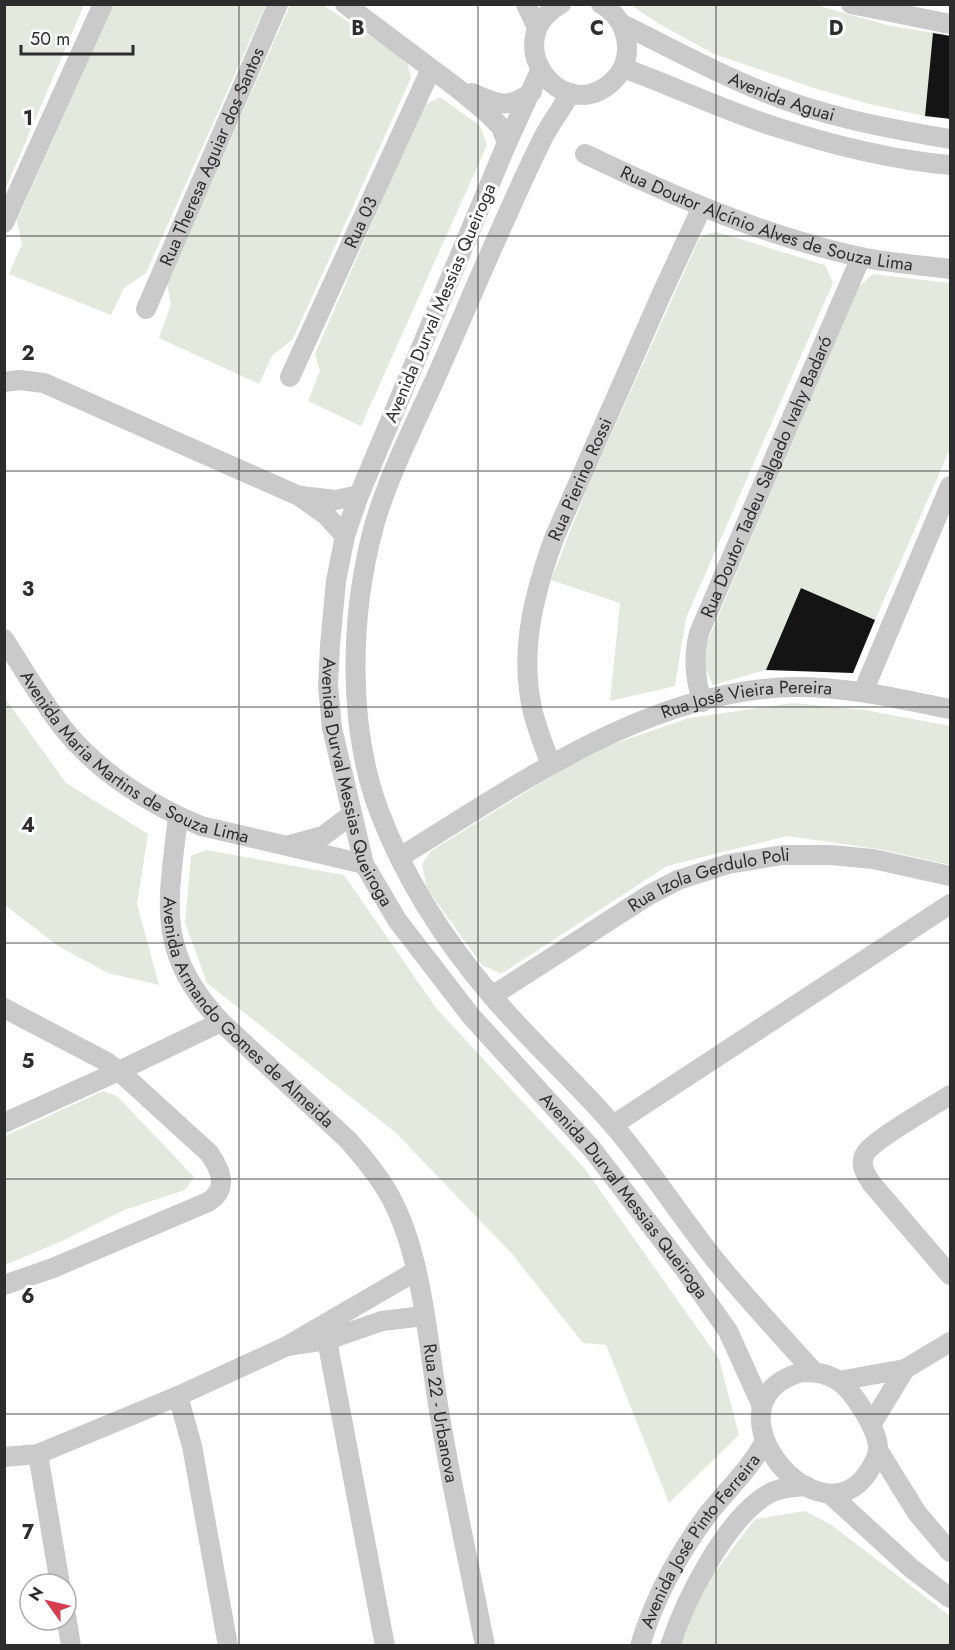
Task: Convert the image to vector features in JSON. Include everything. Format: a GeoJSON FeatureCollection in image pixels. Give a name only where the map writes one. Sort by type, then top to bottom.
{"type":"FeatureCollection","features":[{"type":"Feature","properties":{"kind":"street"},"geometry":{"type":"LineString","coordinates":[[4,223],[103,4]]}},
{"type":"Feature","properties":{"kind":"street","name":"Rua Theresa Aguiar dos Santos"},"geometry":{"type":"LineString","coordinates":[[146,309],[278,4]]}},
{"type":"Feature","properties":{"kind":"street"},"geometry":{"type":"LineString","coordinates":[[345,4],[457,88],[501,127],[507,143]]}},
{"type":"Feature","properties":{"kind":"street"},"geometry":{"type":"LineString","coordinates":[[526,4],[537,28]]}},
{"type":"Feature","properties":{"kind":"street"},"geometry":{"type":"LineString","coordinates":[[561,4],[544,18],[537,28],[534,43],[535,58],[540,71],[553,85],[570,93],[580,94],[600,89],[617,77],[623,68],[627,53],[627,38],[622,24]]}},
{"type":"Feature","properties":{"kind":"street","name":"Avenida Aguai"},"geometry":{"type":"LineString","coordinates":[[601,4],[622,24],[731,78],[801,106],[882,128],[951,139]]}},
{"type":"Feature","properties":{"kind":"street"},"geometry":{"type":"LineString","coordinates":[[851,4],[951,24]]}},
{"type":"Feature","properties":{"kind":"street","name":"Avenida Aguai"},"geometry":{"type":"LineString","coordinates":[[623,68],[774,127],[838,145],[927,163],[951,165]]}},
{"type":"Feature","properties":{"kind":"street","name":"Rua 03"},"geometry":{"type":"LineString","coordinates":[[290,377],[431,69]]}},
{"type":"Feature","properties":{"kind":"street","name":"Avenida Durval Messias Queiroga"},"geometry":{"type":"LineString","coordinates":[[540,71],[507,143],[359,495],[345,536],[336,581],[330,645],[328,686],[332,728],[364,864],[397,920],[471,1016],[592,1149],[685,1270],[728,1331],[762,1406]]}},
{"type":"Feature","properties":{"kind":"street"},"geometry":{"type":"LineString","coordinates":[[457,88],[504,105],[514,103],[532,92]]}},
{"type":"Feature","properties":{"kind":"street","name":"Avenida Durval Messias Queiroga"},"geometry":{"type":"LineString","coordinates":[[570,93],[536,151],[420,412],[375,525],[360,594],[355,644],[356,694],[370,780],[379,812],[400,857],[426,904],[463,959],[492,996],[613,1125],[715,1259],[814,1372]]}},
{"type":"Feature","properties":{"kind":"street","name":"Rua Doutor Alcínio Alves de Souza Lima"},"geometry":{"type":"LineString","coordinates":[[585,154],[667,193],[779,234],[861,257],[951,269]]}},
{"type":"Feature","properties":{"kind":"street","name":"Rua Pierino Rossi"},"geometry":{"type":"LineString","coordinates":[[551,765],[536,723],[528,683],[532,614],[541,575],[555,536],[702,207]]}},
{"type":"Feature","properties":{"kind":"street","name":"Rua Doutor Tadeu Salgado Ivahy Badaró"},"geometry":{"type":"LineString","coordinates":[[702,702],[694,653],[699,633],[861,257]]}},
{"type":"Feature","properties":{"kind":"street"},"geometry":{"type":"LineString","coordinates":[[4,382],[19,380],[44,383],[299,496],[326,515],[345,536]]}},
{"type":"Feature","properties":{"kind":"street"},"geometry":{"type":"LineString","coordinates":[[863,692],[951,486]]}},
{"type":"Feature","properties":{"kind":"street"},"geometry":{"type":"LineString","coordinates":[[299,496],[336,500],[359,495]]}},
{"type":"Feature","properties":{"kind":"street","name":"Avenida Maria Martins de Souza Lima"},"geometry":{"type":"LineString","coordinates":[[4,639],[38,694],[64,729],[93,760],[137,793],[178,817],[201,826],[364,864]]}},
{"type":"Feature","properties":{"kind":"street","name":"Rua José Vieira Pereira"},"geometry":{"type":"LineString","coordinates":[[400,857],[551,765],[620,729],[702,702],[757,691],[796,687],[863,692],[951,708]]}},
{"type":"Feature","properties":{"kind":"street","name":"Avenida Maria Martins de Souza Lima"},"geometry":{"type":"LineString","coordinates":[[287,846],[323,836],[351,815]]}},
{"type":"Feature","properties":{"kind":"street","name":"Avenida Armando Gomes de Almeida"},"geometry":{"type":"LineString","coordinates":[[178,817],[169,905],[178,959],[193,987],[202,1002],[221,1022],[348,1140],[383,1184]]}},
{"type":"Feature","properties":{"kind":"street","name":"Rua Izola Gerdulo Poli"},"geometry":{"type":"LineString","coordinates":[[492,996],[649,895],[678,880],[728,864],[783,855],[831,855],[873,859],[951,876]]}},
{"type":"Feature","properties":{"kind":"street"},"geometry":{"type":"LineString","coordinates":[[613,1125],[951,904]]}},
{"type":"Feature","properties":{"kind":"street"},"geometry":{"type":"LineString","coordinates":[[4,1008],[105,1061],[119,1071],[209,1154],[217,1165],[221,1182],[216,1197],[207,1202],[53,1268],[4,1285]]}},
{"type":"Feature","properties":{"kind":"street"},"geometry":{"type":"LineString","coordinates":[[4,1123],[221,1022]]}},
{"type":"Feature","properties":{"kind":"street"},"geometry":{"type":"LineString","coordinates":[[951,1095],[870,1148],[865,1154],[862,1165],[872,1184],[951,1275]]}},
{"type":"Feature","properties":{"kind":"street","name":"Rua 22 - Urbanova"},"geometry":{"type":"LineString","coordinates":[[383,1184],[400,1219],[416,1271],[440,1416],[485,1646]]}},
{"type":"Feature","properties":{"kind":"street"},"geometry":{"type":"LineString","coordinates":[[324,1333],[416,1271]]}},
{"type":"Feature","properties":{"kind":"street"},"geometry":{"type":"LineString","coordinates":[[4,1457],[38,1454],[178,1396],[287,1346],[324,1333],[382,1321],[424,1316]]}},
{"type":"Feature","properties":{"kind":"street"},"geometry":{"type":"LineString","coordinates":[[324,1333],[385,1646]]}},
{"type":"Feature","properties":{"kind":"street"},"geometry":{"type":"LineString","coordinates":[[838,1381],[905,1369],[951,1342]]}},
{"type":"Feature","properties":{"kind":"street"},"geometry":{"type":"LineString","coordinates":[[871,1425],[905,1369]]}},
{"type":"Feature","properties":{"kind":"street"},"geometry":{"type":"LineString","coordinates":[[951,1552],[917,1513],[878,1449],[871,1425],[849,1390],[827,1375],[814,1372],[787,1376],[776,1383],[762,1406],[761,1422],[765,1441],[773,1458],[806,1486],[830,1494],[911,1568],[951,1598]]}},
{"type":"Feature","properties":{"kind":"street"},"geometry":{"type":"LineString","coordinates":[[178,1396],[192,1446],[228,1646]]}},
{"type":"Feature","properties":{"kind":"street","name":"Avenida José Pinto Ferreira"},"geometry":{"type":"LineString","coordinates":[[640,1646],[650,1619],[684,1550],[709,1514],[755,1458],[765,1441]]}},
{"type":"Feature","properties":{"kind":"street"},"geometry":{"type":"LineString","coordinates":[[830,1494],[846,1490],[861,1481],[870,1470],[878,1449]]}},
{"type":"Feature","properties":{"kind":"street"},"geometry":{"type":"LineString","coordinates":[[38,1454],[58,1572]]}},
{"type":"Feature","properties":{"kind":"street","name":"Avenida José Pinto Ferreira"},"geometry":{"type":"LineString","coordinates":[[670,1646],[710,1559],[739,1520],[761,1498],[772,1492],[806,1486]]}},
{"type":"Feature","properties":{"kind":"shaded area"},"geometry":{"type":"Polygon","coordinates":[[[4,5],[84,5],[5,190],[4,5]]]}},
{"type":"Feature","properties":{"kind":"shaded area"},"geometry":{"type":"Polygon","coordinates":[[[113,5],[266,5],[146,273],[124,288],[111,315],[9,274],[22,244],[17,220],[113,5]]]}},
{"type":"Feature","properties":{"kind":"shaded area"},"geometry":{"type":"Polygon","coordinates":[[[290,5],[323,5],[407,60],[411,78],[293,339],[272,356],[259,384],[159,338],[171,304],[167,284],[290,5]]]}},
{"type":"Feature","properties":{"kind":"shaded area"},"geometry":{"type":"Polygon","coordinates":[[[631,5],[816,5],[887,25],[933,33],[925,116],[869,104],[814,88],[714,54],[659,24],[631,5]]]}},
{"type":"Feature","properties":{"kind":"shaded area"},"geometry":{"type":"Polygon","coordinates":[[[440,97],[480,126],[487,145],[361,426],[308,401],[320,371],[315,354],[423,106],[440,97]]]}},
{"type":"Feature","properties":{"kind":"shaded area"},"geometry":{"type":"Polygon","coordinates":[[[717,232],[825,265],[833,283],[686,618],[675,686],[610,701],[620,603],[551,580],[588,486],[699,239],[717,232]]]}},
{"type":"Feature","properties":{"kind":"shaded area"},"geometry":{"type":"Polygon","coordinates":[[[873,274],[950,283],[950,449],[875,620],[801,588],[766,670],[713,685],[700,659],[858,287],[873,274]]]}},
{"type":"Feature","properties":{"kind":"shaded area"},"geometry":{"type":"Polygon","coordinates":[[[4,697],[66,783],[148,834],[137,904],[159,985],[108,973],[58,946],[5,905],[4,697]]]}},
{"type":"Feature","properties":{"kind":"shaded area"},"geometry":{"type":"Polygon","coordinates":[[[793,703],[865,710],[950,726],[950,865],[878,849],[787,836],[667,866],[501,974],[482,965],[427,889],[422,864],[431,851],[590,752],[689,718],[793,703]]]}},
{"type":"Feature","properties":{"kind":"shaded area"},"geometry":{"type":"Polygon","coordinates":[[[206,850],[344,875],[436,1008],[585,1169],[719,1359],[739,1435],[669,1503],[606,1345],[583,1343],[513,1255],[396,1133],[207,983],[185,923],[191,856],[206,850]]]}},
{"type":"Feature","properties":{"kind":"shaded area"},"geometry":{"type":"Polygon","coordinates":[[[103,1091],[117,1096],[194,1177],[185,1190],[124,1210],[62,1241],[5,1265],[5,1136],[103,1091]]]}},
{"type":"Feature","properties":{"kind":"shaded area"},"geometry":{"type":"Polygon","coordinates":[[[805,1511],[833,1526],[950,1616],[950,1645],[675,1646],[696,1597],[755,1519],[805,1511]]]}},
{"type":"Feature","properties":{"kind":"building"},"geometry":{"type":"Polygon","coordinates":[[[933,33],[951,36],[951,119],[925,116],[933,33]]]}},
{"type":"Feature","properties":{"kind":"building"},"geometry":{"type":"Polygon","coordinates":[[[801,588],[875,620],[853,673],[766,670],[801,588]]]}}]}
